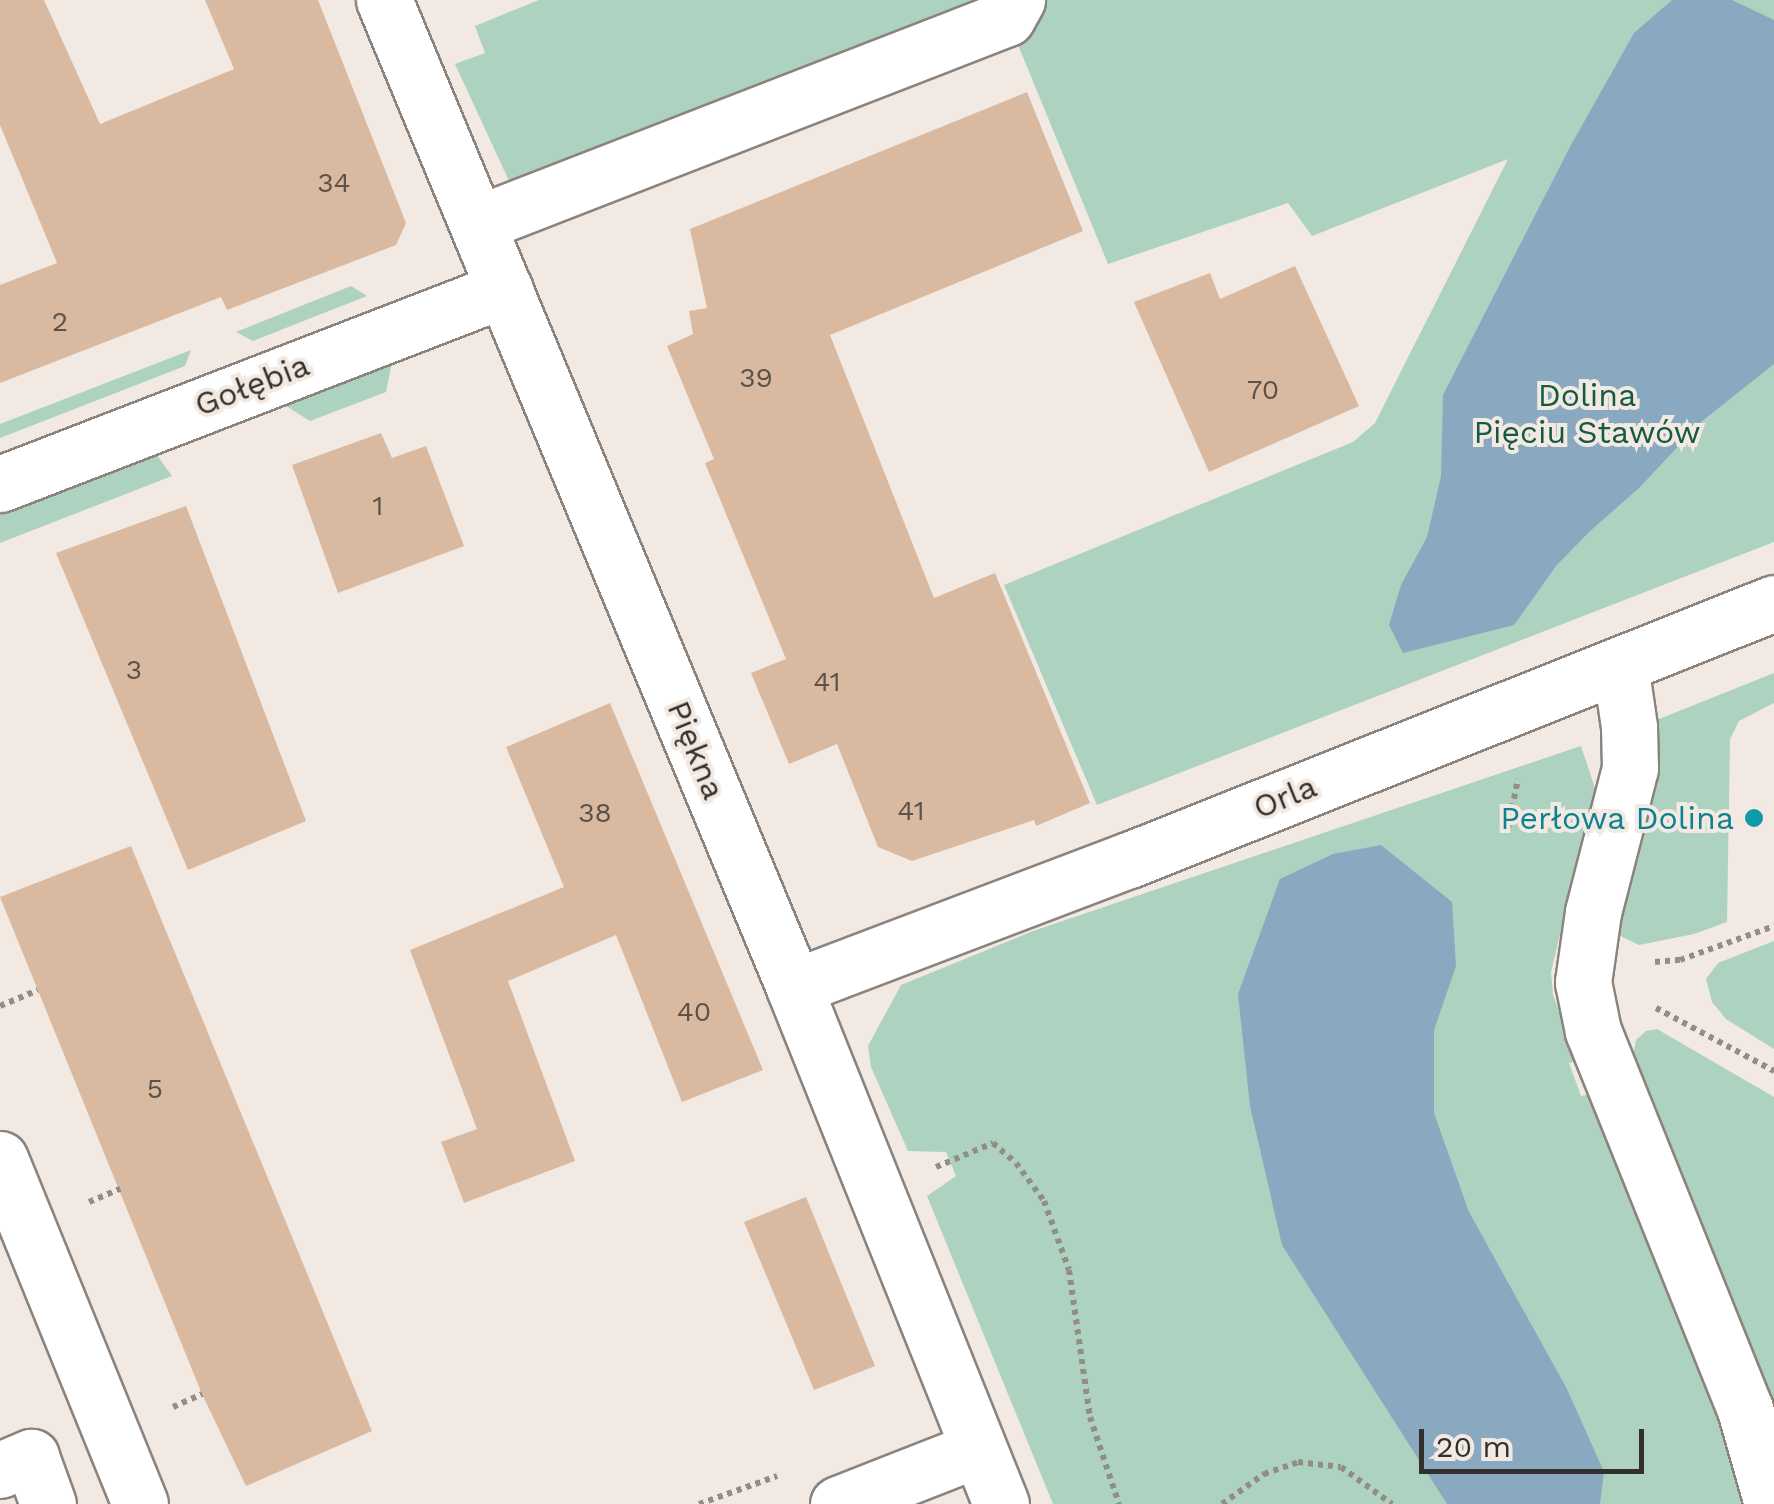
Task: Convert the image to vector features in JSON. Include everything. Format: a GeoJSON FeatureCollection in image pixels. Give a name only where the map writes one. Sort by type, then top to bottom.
{"type":"FeatureCollection","features":[{"type":"Feature","properties":{"kind":"street","name":"Piękna"},"geometry":{"type":"LineString","coordinates":[[384,0],[794,986],[1001,1504]]}},
{"type":"Feature","properties":{"kind":"street"},"geometry":{"type":"LineString","coordinates":[[479,223],[1007,18],[1017,0]]}},
{"type":"Feature","properties":{"kind":"street","name":"Gołębia"},"geometry":{"type":"LineString","coordinates":[[0,484],[505,288]]}},
{"type":"Feature","properties":{"kind":"street","name":"Orla"},"geometry":{"type":"LineString","coordinates":[[794,986],[1774,603]]}},
{"type":"Feature","properties":{"kind":"street"},"geometry":{"type":"LineString","coordinates":[[1620,665],[1630,727],[1630,768],[1593,912],[1584,969],[1593,1031],[1746,1409],[1772,1504]]}},
{"type":"Feature","properties":{"kind":"street"},"geometry":{"type":"LineString","coordinates":[[0,1159],[140,1504]]}},
{"type":"Feature","properties":{"kind":"street"},"geometry":{"type":"LineString","coordinates":[[838,1504],[978,1449]]}},
{"type":"Feature","properties":{"kind":"street"},"geometry":{"type":"LineString","coordinates":[[0,1470],[31,1457],[48,1504]]}},
{"type":"Feature","properties":{"kind":"path"},"geometry":{"type":"LineString","coordinates":[[1584,969],[1680,960],[1774,926]]}},
{"type":"Feature","properties":{"kind":"path"},"geometry":{"type":"LineString","coordinates":[[1584,969],[1774,1071]]}},
{"type":"Feature","properties":{"kind":"path"},"geometry":{"type":"LineString","coordinates":[[0,1006],[38,990]]}},
{"type":"Feature","properties":{"kind":"path"},"geometry":{"type":"LineString","coordinates":[[933,1168],[994,1144],[1016,1162],[1044,1201],[1069,1270],[1090,1417],[1119,1504]]}},
{"type":"Feature","properties":{"kind":"path"},"geometry":{"type":"LineString","coordinates":[[1222,1504],[1264,1474],[1298,1462],[1341,1467],[1382,1492],[1392,1504]]}},
{"type":"Feature","properties":{"kind":"path"},"geometry":{"type":"LineString","coordinates":[[699,1504],[791,1471]]}},
{"type":"Feature","properties":{"kind":"green space","name":"Dolina Pięciu Stawów"},"geometry":{"type":"Polygon","coordinates":[[[539,0],[1774,0],[1774,542],[1097,805],[1004,585],[1353,442],[1375,423],[1508,159],[1312,236],[1288,203],[1108,264],[1007,18],[523,211],[455,64],[485,53],[475,26],[539,0]]]}},
{"type":"Feature","properties":{"kind":"green space"},"geometry":{"type":"Polygon","coordinates":[[[351,286],[367,296],[253,341],[236,332],[351,286]]]}},
{"type":"Feature","properties":{"kind":"green space"},"geometry":{"type":"Polygon","coordinates":[[[191,350],[185,366],[0,438],[0,424],[191,350]]]}},
{"type":"Feature","properties":{"kind":"green space"},"geometry":{"type":"Polygon","coordinates":[[[393,357],[386,392],[310,421],[280,402],[393,357]]]}},
{"type":"Feature","properties":{"kind":"green space"},"geometry":{"type":"Polygon","coordinates":[[[154,451],[172,476],[0,543],[0,509],[154,451]]]}},
{"type":"Feature","properties":{"kind":"green space"},"geometry":{"type":"Polygon","coordinates":[[[1774,673],[1774,703],[1739,721],[1730,739],[1727,922],[1694,934],[1639,945],[1616,934],[1656,761],[1659,719],[1774,673]]]}},
{"type":"Feature","properties":{"kind":"green space"},"geometry":{"type":"Polygon","coordinates":[[[1581,746],[1595,788],[1551,972],[1553,995],[1578,1061],[1569,1063],[1581,1096],[1590,1094],[1717,1399],[1746,1504],[1053,1504],[927,1196],[956,1176],[946,1152],[908,1151],[871,1067],[868,1046],[901,985],[1033,931],[1581,746]]]}},
{"type":"Feature","properties":{"kind":"green space"},"geometry":{"type":"Polygon","coordinates":[[[1774,941],[1774,1049],[1726,1019],[1712,1002],[1706,979],[1718,963],[1774,941]]]}},
{"type":"Feature","properties":{"kind":"green space"},"geometry":{"type":"Polygon","coordinates":[[[1657,1029],[1774,1097],[1774,1422],[1633,1057],[1636,1040],[1646,1031],[1657,1029]]]}},
{"type":"Feature","properties":{"kind":"water"},"geometry":{"type":"Polygon","coordinates":[[[1672,0],[1732,0],[1774,20],[1774,364],[1701,422],[1639,488],[1589,532],[1556,566],[1514,625],[1403,653],[1389,625],[1401,585],[1427,537],[1441,476],[1443,395],[1571,145],[1634,33],[1672,0]]]}},
{"type":"Feature","properties":{"kind":"water"},"geometry":{"type":"Polygon","coordinates":[[[1381,845],[1452,902],[1456,966],[1434,1030],[1434,1113],[1469,1212],[1567,1389],[1604,1472],[1600,1504],[1447,1504],[1282,1245],[1250,1106],[1238,994],[1280,879],[1333,854],[1381,845]]]}},
{"type":"Feature","properties":{"kind":"building"},"geometry":{"type":"Polygon","coordinates":[[[0,0],[44,0],[100,124],[234,69],[205,0],[318,0],[406,223],[396,245],[227,310],[221,297],[0,383],[0,285],[57,263],[0,125],[0,0]]]}},
{"type":"Feature","properties":{"kind":"building"},"geometry":{"type":"Polygon","coordinates":[[[1027,92],[1083,231],[830,335],[934,598],[995,573],[1090,803],[1036,826],[1034,820],[912,861],[878,847],[837,744],[789,764],[751,673],[786,659],[705,463],[714,459],[667,346],[693,334],[689,311],[707,308],[690,229],[1027,92]]]}},
{"type":"Feature","properties":{"kind":"building"},"geometry":{"type":"Polygon","coordinates":[[[1295,266],[1359,406],[1209,472],[1134,302],[1210,273],[1220,299],[1295,266]]]}},
{"type":"Feature","properties":{"kind":"building"},"geometry":{"type":"Polygon","coordinates":[[[381,433],[392,458],[426,446],[464,546],[338,593],[292,465],[381,433]]]}},
{"type":"Feature","properties":{"kind":"building"},"geometry":{"type":"Polygon","coordinates":[[[186,506],[306,821],[188,870],[56,553],[186,506]]]}},
{"type":"Feature","properties":{"kind":"building"},"geometry":{"type":"Polygon","coordinates":[[[610,703],[763,1070],[682,1102],[616,935],[508,981],[575,1161],[464,1203],[441,1142],[477,1129],[410,950],[564,887],[506,747],[610,703]]]}},
{"type":"Feature","properties":{"kind":"building"},"geometry":{"type":"Polygon","coordinates":[[[131,846],[372,1431],[246,1486],[202,1394],[0,897],[131,846]]]}},
{"type":"Feature","properties":{"kind":"building"},"geometry":{"type":"Polygon","coordinates":[[[806,1197],[875,1366],[814,1390],[744,1222],[806,1197]]]}},
{"type":"Feature","properties":{"kind":"place","name":"Perłowa Dolina"},"geometry":{"type":"Point","coordinates":[1754,818]}}]}
